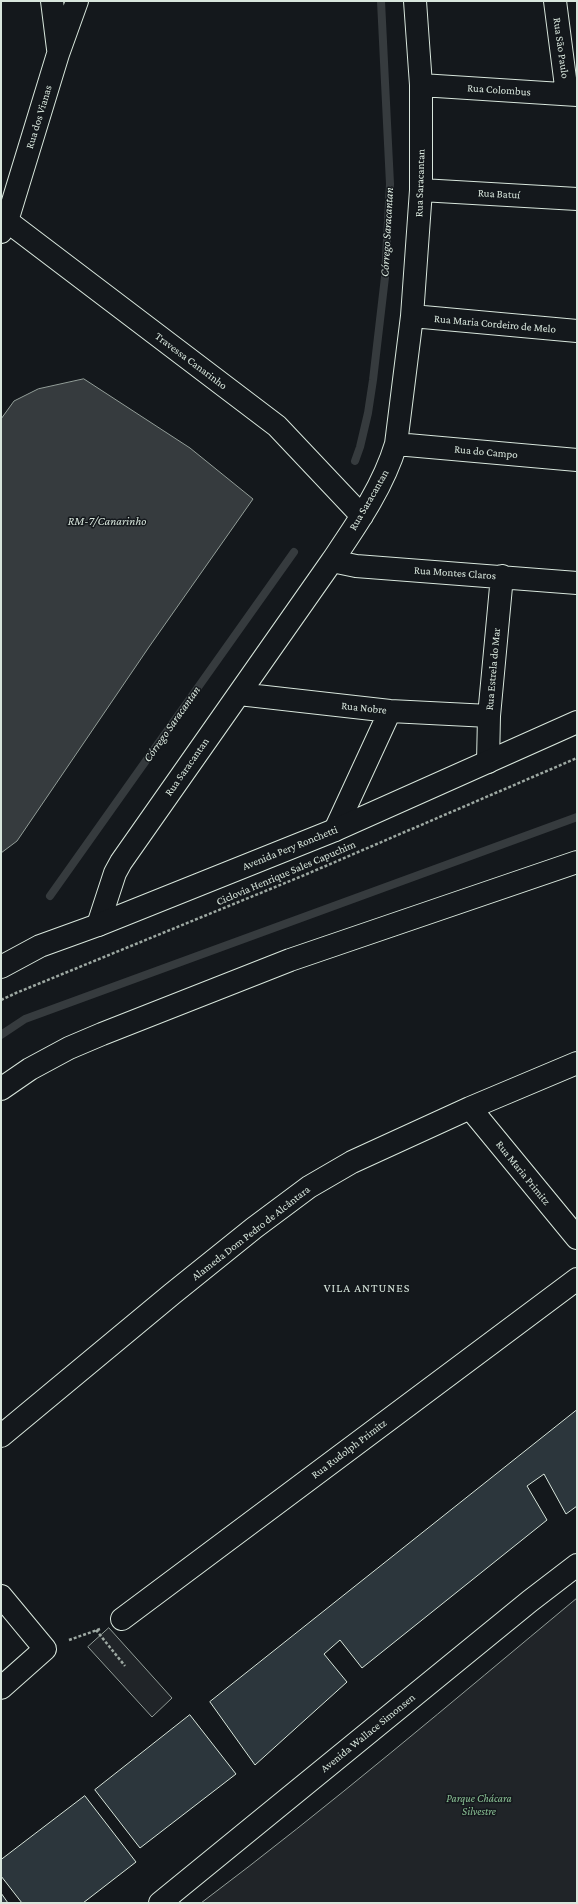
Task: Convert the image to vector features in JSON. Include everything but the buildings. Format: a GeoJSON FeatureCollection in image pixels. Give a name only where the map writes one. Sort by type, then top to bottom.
{"type":"FeatureCollection","features":[{"type":"Feature","properties":{"kind":"street"},"geometry":{"type":"LineString","coordinates":[[52,1],[58,54]]}},
{"type":"Feature","properties":{"kind":"street","name":"Rua dos Vianas"},"geometry":{"type":"LineString","coordinates":[[4,226],[58,54],[77,1]]}},
{"type":"Feature","properties":{"kind":"street","name":"Rua Saracantan"},"geometry":{"type":"LineString","coordinates":[[98,925],[115,873],[121,862],[332,561],[381,484],[390,462],[396,444],[412,316],[421,190],[421,85],[415,1]]}},
{"type":"Feature","properties":{"kind":"street","name":"Rua São Paulo"},"geometry":{"type":"LineString","coordinates":[[555,1],[572,94]]}},
{"type":"Feature","properties":{"kind":"street","name":"Rua Colombus"},"geometry":{"type":"LineString","coordinates":[[421,85],[572,94]]}},
{"type":"Feature","properties":{"kind":"street","name":"Rua Batuí"},"geometry":{"type":"LineString","coordinates":[[421,190],[577,198]]}},
{"type":"Feature","properties":{"kind":"street","name":"Travessa Canarinho"},"geometry":{"type":"LineString","coordinates":[[4,226],[277,426],[362,516]]}},
{"type":"Feature","properties":{"kind":"street","name":"Rua Maria Cordeiro de Melo"},"geometry":{"type":"LineString","coordinates":[[412,316],[577,330]]}},
{"type":"Feature","properties":{"kind":"street","name":"Rua do Campo"},"geometry":{"type":"LineString","coordinates":[[396,444],[577,460]]}},
{"type":"Feature","properties":{"kind":"street","name":"Rua Montes Claros"},"geometry":{"type":"LineString","coordinates":[[332,561],[356,566],[502,576],[577,583]]}},
{"type":"Feature","properties":{"kind":"street","name":"Rua Estrela do Mar"},"geometry":{"type":"LineString","coordinates":[[488,762],[489,716],[502,576]]}},
{"type":"Feature","properties":{"kind":"street","name":"Rua Nobre"},"geometry":{"type":"LineString","coordinates":[[239,694],[390,711],[489,716]]}},
{"type":"Feature","properties":{"kind":"street"},"geometry":{"type":"LineString","coordinates":[[335,830],[390,711]]}},
{"type":"Feature","properties":{"kind":"street","name":"Avenida Pery Ronchetti"},"geometry":{"type":"LineString","coordinates":[[1,967],[40,946],[98,925],[335,830],[577,722]]}},
{"type":"Feature","properties":{"kind":"street"},"geometry":{"type":"LineString","coordinates":[[1,1089],[30,1069],[69,1048],[102,1034],[290,960],[577,862]]}},
{"type":"Feature","properties":{"kind":"street","name":"Alameda Dom Pedro de Alcântara"},"geometry":{"type":"LineString","coordinates":[[1,1436],[183,1285],[308,1187],[352,1162],[470,1108],[577,1062]]}},
{"type":"Feature","properties":{"kind":"street","name":"Rua Maria Primitz"},"geometry":{"type":"LineString","coordinates":[[470,1108],[577,1238]]}},
{"type":"Feature","properties":{"kind":"street","name":"Rua Rudolph Primitz"},"geometry":{"type":"LineString","coordinates":[[122,1620],[577,1279]]}},
{"type":"Feature","properties":{"kind":"street","name":"Avenida Wallace Simonsen"},"geometry":{"type":"LineString","coordinates":[[160,1903],[530,1601],[577,1565]]}},
{"type":"Feature","properties":{"kind":"street"},"geometry":{"type":"LineString","coordinates":[[1,1596],[45,1649],[1,1688]]}},
{"type":"Feature","properties":{"kind":"path","name":"Ciclovia Henrique Sales Capuchim"},"geometry":{"type":"LineString","coordinates":[[1,1000],[16,992],[308,874],[577,758]]}},
{"type":"Feature","properties":{"kind":"path"},"geometry":{"type":"LineString","coordinates":[[45,1649],[122,1620]]}},
{"type":"Feature","properties":{"kind":"path"},"geometry":{"type":"LineString","coordinates":[[96,1630],[125,1666]]}},
{"type":"Feature","properties":{"kind":"green space","name":"Parque Chácara Silvestre"},"geometry":{"type":"Polygon","coordinates":[[[577,1598],[577,1903],[201,1903],[344,1791],[577,1598]]]}},
{"type":"Feature","properties":{"kind":"green space"},"geometry":{"type":"Polygon","coordinates":[[[109,1628],[172,1698],[152,1717],[88,1647],[109,1628]]]}},
{"type":"Feature","properties":{"kind":"water","name":"RM-7/Canarinho"},"geometry":{"type":"Polygon","coordinates":[[[84,379],[190,448],[253,499],[149,647],[17,841],[1,853],[1,419],[14,401],[38,389],[84,379]]]}},
{"type":"Feature","properties":{"kind":"waterway","name":"Córrego Saracantan"},"geometry":{"type":"LineString","coordinates":[[355,461],[368,413],[385,277],[390,184],[381,1]]}},
{"type":"Feature","properties":{"kind":"waterway","name":"Córrego Saracantan"},"geometry":{"type":"LineString","coordinates":[[50,896],[294,552]]}},
{"type":"Feature","properties":{"kind":"waterway"},"geometry":{"type":"LineString","coordinates":[[1,1035],[25,1019],[577,817]]}},
{"type":"Feature","properties":{"kind":"district","name":"VILA ANTUNES"},"geometry":{"type":"Point","coordinates":[367,1288]}}]}
